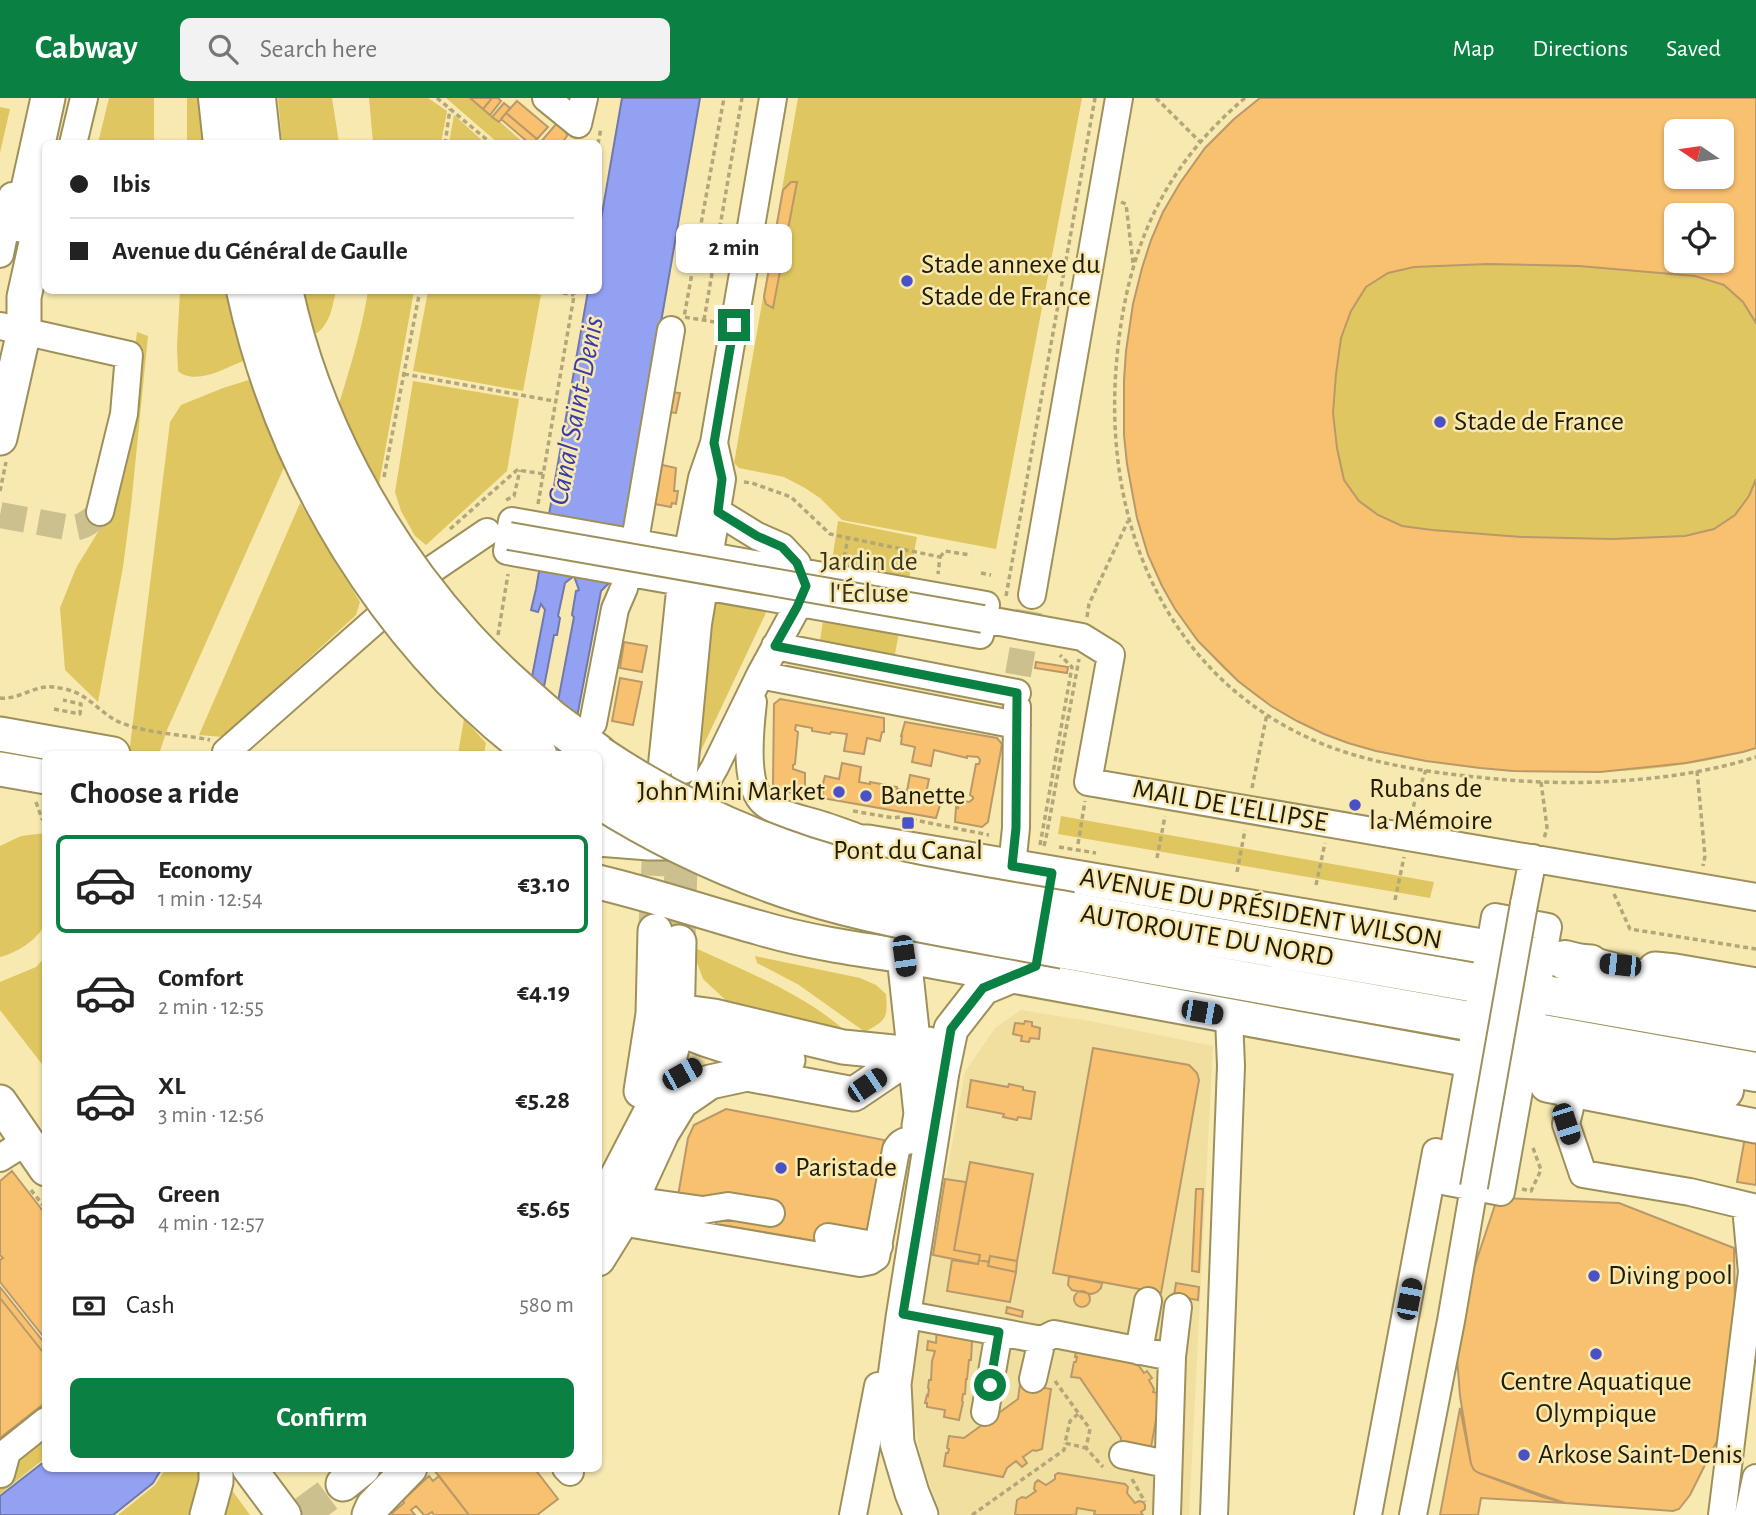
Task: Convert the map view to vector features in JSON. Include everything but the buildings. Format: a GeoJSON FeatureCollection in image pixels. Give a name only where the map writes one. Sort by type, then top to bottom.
{"type":"FeatureCollection","features":[{"type":"Feature","properties":{"kind":"highway"},"geometry":{"type":"LineString","coordinates":[[218,98],[223,140]]}},
{"type":"Feature","properties":{"kind":"highway"},"geometry":{"type":"LineString","coordinates":[[256,98],[261,140]]}},
{"type":"Feature","properties":{"kind":"highway"},"geometry":{"type":"LineString","coordinates":[[247,294],[264,360],[286,421],[315,484],[352,549],[387,601],[431,654],[479,704],[534,751]]}},
{"type":"Feature","properties":{"kind":"highway","name":"AUTOROUTE DU NORD"},"geometry":{"type":"LineString","coordinates":[[284,294],[299,350],[322,414],[346,466],[382,530],[427,593],[478,652],[545,714],[597,744],[644,784],[705,816],[804,856],[898,880],[1756,1032]]}},
{"type":"Feature","properties":{"kind":"highway","name":"AUTOROUTE DU NORD"},"geometry":{"type":"LineString","coordinates":[[602,799],[646,826],[739,871],[801,893],[895,917],[1476,1022],[1524,1058],[1756,1072]]}},
{"type":"Feature","properties":{"kind":"highway"},"geometry":{"type":"LineString","coordinates":[[1553,958],[1756,1007]]}},
{"type":"Feature","properties":{"kind":"highway"},"geometry":{"type":"LineString","coordinates":[[1468,1060],[1524,1058],[1756,1094]]}},
{"type":"Feature","properties":{"kind":"main road"},"geometry":{"type":"LineString","coordinates":[[0,438],[8,324],[48,98]]}},
{"type":"Feature","properties":{"kind":"main road"},"geometry":{"type":"LineString","coordinates":[[58,140],[67,98]]}},
{"type":"Feature","properties":{"kind":"main road"},"geometry":{"type":"LineString","coordinates":[[8,324],[24,297],[42,216]]}},
{"type":"Feature","properties":{"kind":"main road"},"geometry":{"type":"LineString","coordinates":[[0,734],[94,751]]}},
{"type":"Feature","properties":{"kind":"main road"},"geometry":{"type":"LineString","coordinates":[[0,769],[41,791]]}},
{"type":"Feature","properties":{"kind":"main road","name":"AVENUE DU PRÉSIDENT WILSON"},"geometry":{"type":"LineString","coordinates":[[602,839],[649,843],[868,842],[1012,866],[1048,860],[1490,947],[1553,958],[1675,971],[1756,985]]}},
{"type":"Feature","properties":{"kind":"main road"},"geometry":{"type":"LineString","coordinates":[[922,1515],[912,1493],[897,1443],[894,1384],[936,1047],[904,956],[924,852]]}},
{"type":"Feature","properties":{"kind":"main road"},"geometry":{"type":"LineString","coordinates":[[602,1249],[617,1212],[681,1102],[710,1082],[747,1074],[854,1094],[936,1047],[983,988],[1036,966],[1048,860]]}},
{"type":"Feature","properties":{"kind":"main road"},"geometry":{"type":"LineString","coordinates":[[602,883],[761,929],[831,945],[904,956],[1468,1060]]}},
{"type":"Feature","properties":{"kind":"main road"},"geometry":{"type":"LineString","coordinates":[[671,949],[714,1016]]}},
{"type":"Feature","properties":{"kind":"main road"},"geometry":{"type":"LineString","coordinates":[[632,1148],[661,1092],[669,1018],[671,949]]}},
{"type":"Feature","properties":{"kind":"main road"},"geometry":{"type":"LineString","coordinates":[[617,1212],[669,1018],[671,949]]}},
{"type":"Feature","properties":{"kind":"main road"},"geometry":{"type":"LineString","coordinates":[[669,1018],[714,1016],[843,1047],[936,1047]]}},
{"type":"Feature","properties":{"kind":"main road"},"geometry":{"type":"LineString","coordinates":[[669,1018],[742,1051],[880,1077]]}},
{"type":"Feature","properties":{"kind":"main road"},"geometry":{"type":"LineString","coordinates":[[905,1515],[885,1451],[878,1386],[921,1114],[936,1047]]}},
{"type":"Feature","properties":{"kind":"main road"},"geometry":{"type":"LineString","coordinates":[[661,1092],[682,1074],[742,1051]]}},
{"type":"Feature","properties":{"kind":"main road"},"geometry":{"type":"LineString","coordinates":[[1524,1058],[1548,1086],[1756,1126]]}},
{"type":"Feature","properties":{"kind":"main road"},"geometry":{"type":"LineString","coordinates":[[0,1102],[13,1149],[42,1167]]}},
{"type":"Feature","properties":{"kind":"main road"},"geometry":{"type":"LineString","coordinates":[[206,1515],[216,1482],[216,1472]]}},
{"type":"Feature","properties":{"kind":"main road"},"geometry":{"type":"LineString","coordinates":[[252,1472],[284,1515]]}},
{"type":"Feature","properties":{"kind":"main road"},"geometry":{"type":"LineString","coordinates":[[369,1515],[373,1506],[406,1472]]}},
{"type":"Feature","properties":{"kind":"street"},"geometry":{"type":"LineString","coordinates":[[0,254],[33,98]]}},
{"type":"Feature","properties":{"kind":"street"},"geometry":{"type":"LineString","coordinates":[[74,140],[83,98]]}},
{"type":"Feature","properties":{"kind":"street"},"geometry":{"type":"LineString","coordinates":[[546,98],[578,124],[584,98]]}},
{"type":"Feature","properties":{"kind":"street"},"geometry":{"type":"LineString","coordinates":[[673,767],[698,624],[698,539],[702,478],[714,443],[774,98]]}},
{"type":"Feature","properties":{"kind":"street"},"geometry":{"type":"LineString","coordinates":[[1032,595],[1119,98]]}},
{"type":"Feature","properties":{"kind":"street"},"geometry":{"type":"LineString","coordinates":[[8,324],[37,300],[42,280]]}},
{"type":"Feature","properties":{"kind":"street"},"geometry":{"type":"LineString","coordinates":[[8,324],[129,355],[124,414],[100,512]]}},
{"type":"Feature","properties":{"kind":"street"},"geometry":{"type":"LineString","coordinates":[[597,744],[615,609],[624,588],[636,535],[671,330]]}},
{"type":"Feature","properties":{"kind":"street"},"geometry":{"type":"LineString","coordinates":[[698,539],[718,512],[722,479],[714,443]]}},
{"type":"Feature","properties":{"kind":"street"},"geometry":{"type":"LineString","coordinates":[[649,843],[684,815],[696,800],[806,586],[797,563],[782,547],[757,536],[718,512]]}},
{"type":"Feature","properties":{"kind":"street","name":"MAIL DE L'ELLIPSE"},"geometry":{"type":"LineString","coordinates":[[434,568],[498,534],[1082,638],[1111,655],[1088,782],[1756,897]]}},
{"type":"Feature","properties":{"kind":"street"},"geometry":{"type":"LineString","coordinates":[[636,535],[698,539],[757,536]]}},
{"type":"Feature","properties":{"kind":"street"},"geometry":{"type":"LineString","coordinates":[[217,746],[377,619]]}},
{"type":"Feature","properties":{"kind":"street"},"geometry":{"type":"LineString","coordinates":[[775,646],[1018,684],[1016,828],[1012,866]]}},
{"type":"Feature","properties":{"kind":"street"},"geometry":{"type":"LineString","coordinates":[[758,679],[1017,725]]}},
{"type":"Feature","properties":{"kind":"street"},"geometry":{"type":"LineString","coordinates":[[758,679],[751,724],[751,776],[756,794],[765,804],[785,814],[868,842]]}},
{"type":"Feature","properties":{"kind":"street"},"geometry":{"type":"LineString","coordinates":[[1413,1515],[1451,1321],[1524,904],[1536,859]]}},
{"type":"Feature","properties":{"kind":"street"},"geometry":{"type":"LineString","coordinates":[[1368,1515],[1468,1060],[1490,947]]}},
{"type":"Feature","properties":{"kind":"street"},"geometry":{"type":"LineString","coordinates":[[1468,1060],[1448,1182],[1501,1192],[1536,993],[1553,958]]}},
{"type":"Feature","properties":{"kind":"street"},"geometry":{"type":"LineString","coordinates":[[1214,1515],[1231,1066],[1229,1017]]}},
{"type":"Feature","properties":{"kind":"street"},"geometry":{"type":"LineString","coordinates":[[1574,1091],[1566,1124],[1583,1174],[1690,1192],[1751,1208],[1752,1272],[1722,1515]]}},
{"type":"Feature","properties":{"kind":"street"},"geometry":{"type":"LineString","coordinates":[[617,1212],[860,1263],[870,1261],[876,1257],[879,1246],[896,1150],[904,1141],[918,1139]]}},
{"type":"Feature","properties":{"kind":"street"},"geometry":{"type":"LineString","coordinates":[[617,1212],[703,1210],[728,1206],[771,1213]]}},
{"type":"Feature","properties":{"kind":"street"},"geometry":{"type":"LineString","coordinates":[[828,1237],[879,1246]]}},
{"type":"Feature","properties":{"kind":"street"},"geometry":{"type":"LineString","coordinates":[[1139,1351],[1148,1301]]}},
{"type":"Feature","properties":{"kind":"street"},"geometry":{"type":"LineString","coordinates":[[1157,1510],[1167,1464],[1172,1357],[1178,1307]]}},
{"type":"Feature","properties":{"kind":"street"},"geometry":{"type":"LineString","coordinates":[[903,1314],[999,1332],[1038,1358],[1054,1334],[1172,1357]]}},
{"type":"Feature","properties":{"kind":"street"},"geometry":{"type":"LineString","coordinates":[[985,1412],[999,1332]]}},
{"type":"Feature","properties":{"kind":"street"},"geometry":{"type":"LineString","coordinates":[[853,1515],[878,1386]]}},
{"type":"Feature","properties":{"kind":"street"},"geometry":{"type":"LineString","coordinates":[[1,1474],[7,1452],[42,1423]]}},
{"type":"Feature","properties":{"kind":"street"},"geometry":{"type":"LineString","coordinates":[[1121,1468],[1167,1464]]}},
{"type":"Feature","properties":{"kind":"street"},"geometry":{"type":"LineString","coordinates":[[1748,1515],[1756,1478]]}},
{"type":"Feature","properties":{"kind":"path"},"geometry":{"type":"LineString","coordinates":[[437,98],[487,140]]}},
{"type":"Feature","properties":{"kind":"path"},"geometry":{"type":"LineString","coordinates":[[724,98],[684,317],[734,325]]}},
{"type":"Feature","properties":{"kind":"path"},"geometry":{"type":"LineString","coordinates":[[704,320],[742,98]]}},
{"type":"Feature","properties":{"kind":"path"},"geometry":{"type":"LineString","coordinates":[[1156,98],[1199,142]]}},
{"type":"Feature","properties":{"kind":"path"},"geometry":{"type":"LineString","coordinates":[[1245,98],[1199,142],[1180,166],[1155,208],[1133,266],[1123,312],[1115,380],[1118,464],[1136,545],[1168,613],[1184,636],[1224,681],[1267,714],[1307,736],[1362,757],[1479,778],[1541,782],[1626,780],[1697,771],[1756,757]]}},
{"type":"Feature","properties":{"kind":"path"},"geometry":{"type":"LineString","coordinates":[[445,140],[450,109]]}},
{"type":"Feature","properties":{"kind":"path"},"geometry":{"type":"LineString","coordinates":[[1116,200],[1126,204],[1133,266]]}},
{"type":"Feature","properties":{"kind":"path"},"geometry":{"type":"LineString","coordinates":[[384,480],[419,294]]}},
{"type":"Feature","properties":{"kind":"path"},"geometry":{"type":"LineString","coordinates":[[537,506],[574,294]]}},
{"type":"Feature","properties":{"kind":"path"},"geometry":{"type":"LineString","coordinates":[[404,374],[555,401]]}},
{"type":"Feature","properties":{"kind":"path"},"geometry":{"type":"LineString","coordinates":[[444,534],[517,470],[544,474]]}},
{"type":"Feature","properties":{"kind":"path"},"geometry":{"type":"LineString","coordinates":[[514,496],[520,470]]}},
{"type":"Feature","properties":{"kind":"path"},"geometry":{"type":"LineString","coordinates":[[1048,860],[1089,604],[1129,519]]}},
{"type":"Feature","properties":{"kind":"path"},"geometry":{"type":"LineString","coordinates":[[940,557],[945,551],[971,555]]}},
{"type":"Feature","properties":{"kind":"path"},"geometry":{"type":"LineString","coordinates":[[498,637],[509,573]]}},
{"type":"Feature","properties":{"kind":"path"},"geometry":{"type":"LineString","coordinates":[[981,573],[991,575]]}},
{"type":"Feature","properties":{"kind":"path"},"geometry":{"type":"LineString","coordinates":[[0,698],[50,687],[78,693],[100,711],[120,722],[217,746]]}},
{"type":"Feature","properties":{"kind":"path"},"geometry":{"type":"LineString","coordinates":[[54,709],[80,714],[81,704],[63,700]]}},
{"type":"Feature","properties":{"kind":"path"},"geometry":{"type":"LineString","coordinates":[[1250,810],[1253,776],[1267,714]]}},
{"type":"Feature","properties":{"kind":"path"},"geometry":{"type":"LineString","coordinates":[[1408,837],[1414,804],[1426,770]]}},
{"type":"Feature","properties":{"kind":"path"},"geometry":{"type":"LineString","coordinates":[[1697,771],[1705,856],[1700,887]]}},
{"type":"Feature","properties":{"kind":"path"},"geometry":{"type":"LineString","coordinates":[[1536,859],[1547,827],[1541,782]]}},
{"type":"Feature","properties":{"kind":"path"},"geometry":{"type":"LineString","coordinates":[[41,791],[42,819]]}},
{"type":"Feature","properties":{"kind":"path"},"geometry":{"type":"LineString","coordinates":[[845,810],[900,817],[992,836]]}},
{"type":"Feature","properties":{"kind":"path"},"geometry":{"type":"LineString","coordinates":[[1078,844],[1083,812]]}},
{"type":"Feature","properties":{"kind":"path"},"geometry":{"type":"LineString","coordinates":[[1157,858],[1163,826]]}},
{"type":"Feature","properties":{"kind":"path"},"geometry":{"type":"LineString","coordinates":[[1237,872],[1243,840]]}},
{"type":"Feature","properties":{"kind":"path"},"geometry":{"type":"LineString","coordinates":[[1316,885],[1323,854]]}},
{"type":"Feature","properties":{"kind":"path"},"geometry":{"type":"LineString","coordinates":[[1395,900],[1402,868]]}},
{"type":"Feature","properties":{"kind":"path"},"geometry":{"type":"LineString","coordinates":[[1604,871],[1630,929],[1756,949]]}},
{"type":"Feature","properties":{"kind":"path"},"geometry":{"type":"LineString","coordinates":[[1528,1134],[1541,1170],[1531,1191]]}},
{"type":"Feature","properties":{"kind":"path"},"geometry":{"type":"LineString","coordinates":[[1038,1358],[1090,1429],[1086,1447]]}},
{"type":"Feature","properties":{"kind":"path"},"geometry":{"type":"LineString","coordinates":[[972,1515],[1064,1450],[1070,1421],[1079,1414]]}},
{"type":"Feature","properties":{"kind":"path"},"geometry":{"type":"LineString","coordinates":[[1065,1443],[1086,1447],[1121,1468],[1157,1510]]}},
{"type":"Feature","properties":{"kind":"shaded area"},"geometry":{"type":"Polygon","coordinates":[[[1021,1010],[1213,1046],[1189,1515],[941,1515],[922,1463],[912,1407],[913,1362],[965,1072],[995,1028],[1021,1010]]]}},
{"type":"Feature","properties":{"kind":"green space"},"geometry":{"type":"Polygon","coordinates":[[[109,98],[154,98],[154,140],[99,140],[109,98]]]}},
{"type":"Feature","properties":{"kind":"green space"},"geometry":{"type":"Polygon","coordinates":[[[187,98],[202,98],[206,140],[187,140],[187,98]]]}},
{"type":"Feature","properties":{"kind":"green space"},"geometry":{"type":"Polygon","coordinates":[[[278,98],[332,98],[339,140],[282,140],[278,98]]]}},
{"type":"Feature","properties":{"kind":"green space"},"geometry":{"type":"Polygon","coordinates":[[[369,98],[428,98],[447,111],[442,140],[373,140],[369,98]]]}},
{"type":"Feature","properties":{"kind":"green space"},"geometry":{"type":"Polygon","coordinates":[[[446,98],[473,98],[521,140],[495,140],[446,98]]]}},
{"type":"Feature","properties":{"kind":"green space","name":"Stade annexe du Stade de France"},"geometry":{"type":"Polygon","coordinates":[[[798,98],[1082,98],[996,549],[842,520],[820,498],[805,488],[784,477],[739,468],[734,463],[798,98]]]}},
{"type":"Feature","properties":{"kind":"green space","name":"Stade de France"},"geometry":{"type":"Polygon","coordinates":[[[1260,98],[1756,98],[1756,748],[1700,762],[1611,772],[1508,770],[1434,762],[1334,738],[1277,710],[1230,675],[1192,632],[1162,583],[1141,530],[1128,472],[1123,412],[1126,351],[1131,313],[1140,277],[1166,210],[1205,150],[1260,98]]]}},
{"type":"Feature","properties":{"kind":"green space"},"geometry":{"type":"Polygon","coordinates":[[[0,107],[10,109],[0,153],[0,107]]]}},
{"type":"Feature","properties":{"kind":"green space"},"geometry":{"type":"Polygon","coordinates":[[[454,115],[482,140],[450,140],[454,115]]]}},
{"type":"Feature","properties":{"kind":"green space"},"geometry":{"type":"Polygon","coordinates":[[[180,294],[228,294],[243,361],[219,371],[193,377],[178,371],[180,294]]]}},
{"type":"Feature","properties":{"kind":"green space"},"geometry":{"type":"Polygon","coordinates":[[[304,294],[335,294],[328,319],[322,329],[314,333],[304,294]]]}},
{"type":"Feature","properties":{"kind":"green space"},"geometry":{"type":"Polygon","coordinates":[[[367,294],[413,294],[378,490],[338,407],[359,335],[367,294]]]}},
{"type":"Feature","properties":{"kind":"green space"},"geometry":{"type":"Polygon","coordinates":[[[427,294],[541,295],[523,391],[413,371],[427,294]]]}},
{"type":"Feature","properties":{"kind":"green space"},"geometry":{"type":"Polygon","coordinates":[[[137,332],[148,336],[131,506],[123,567],[98,702],[65,670],[60,608],[76,568],[115,504],[137,332]]]}},
{"type":"Feature","properties":{"kind":"green space"},"geometry":{"type":"Polygon","coordinates":[[[288,368],[326,368],[160,751],[129,751],[170,422],[181,405],[223,388],[288,368]]]}},
{"type":"Feature","properties":{"kind":"green space"},"geometry":{"type":"Polygon","coordinates":[[[413,381],[519,399],[507,471],[426,545],[415,536],[401,511],[395,492],[413,381]]]}},
{"type":"Feature","properties":{"kind":"green space"},"geometry":{"type":"Polygon","coordinates":[[[300,503],[360,602],[356,615],[223,737],[199,735],[300,503]]]}},
{"type":"Feature","properties":{"kind":"green space","name":"Jardin de l'Écluse"},"geometry":{"type":"Polygon","coordinates":[[[838,521],[917,537],[894,659],[819,647],[838,521]]]}},
{"type":"Feature","properties":{"kind":"green space"},"geometry":{"type":"Polygon","coordinates":[[[715,590],[772,600],[689,776],[715,590]]]}},
{"type":"Feature","properties":{"kind":"green space"},"geometry":{"type":"Polygon","coordinates":[[[464,719],[486,743],[485,751],[459,751],[464,719]]]}},
{"type":"Feature","properties":{"kind":"green space"},"geometry":{"type":"Polygon","coordinates":[[[1061,816],[1434,882],[1430,898],[1058,834],[1061,816]]]}},
{"type":"Feature","properties":{"kind":"green space"},"geometry":{"type":"Polygon","coordinates":[[[42,833],[42,929],[25,946],[0,957],[0,846],[21,836],[42,833]]]}},
{"type":"Feature","properties":{"kind":"green space"},"geometry":{"type":"Polygon","coordinates":[[[691,946],[796,996],[816,1008],[852,1037],[732,1006],[703,979],[691,946]]]}},
{"type":"Feature","properties":{"kind":"green space"},"geometry":{"type":"Polygon","coordinates":[[[755,956],[860,978],[876,985],[886,994],[886,1014],[877,1025],[865,1032],[799,985],[757,963],[755,956]]]}},
{"type":"Feature","properties":{"kind":"green space"},"geometry":{"type":"Polygon","coordinates":[[[42,960],[42,1064],[0,1010],[0,982],[36,967],[42,960]]]}},
{"type":"Feature","properties":{"kind":"green space"},"geometry":{"type":"Polygon","coordinates":[[[42,1427],[42,1460],[0,1494],[0,1457],[42,1427]]]}},
{"type":"Feature","properties":{"kind":"green space"},"geometry":{"type":"Polygon","coordinates":[[[163,1472],[201,1472],[195,1515],[118,1515],[155,1485],[163,1472]]]}},
{"type":"Feature","properties":{"kind":"green space"},"geometry":{"type":"Polygon","coordinates":[[[228,1485],[250,1515],[222,1515],[228,1485]]]}},
{"type":"Feature","properties":{"kind":"water","name":"Canal Saint-Denis"},"geometry":{"type":"Polygon","coordinates":[[[622,98],[700,98],[617,575],[601,591],[571,751],[549,751],[574,617],[572,615],[576,591],[579,590],[574,576],[565,583],[557,635],[554,635],[532,751],[518,751],[545,610],[541,604],[538,612],[531,610],[587,294],[602,294],[602,214],[622,98]]]}},
{"type":"Feature","properties":{"kind":"water"},"geometry":{"type":"Polygon","coordinates":[[[42,1463],[42,1472],[160,1472],[153,1483],[113,1515],[0,1515],[0,1496],[42,1463]]]}},
{"type":"Feature","properties":{"kind":"tunnel"},"geometry":{"type":"LineString","coordinates":[[0,515],[71,528],[87,523],[100,512]]}},
{"type":"Feature","properties":{"kind":"tunnel"},"geometry":{"type":"LineString","coordinates":[[1018,675],[1032,595]]}},
{"type":"Feature","properties":{"kind":"tunnel"},"geometry":{"type":"LineString","coordinates":[[679,942],[682,822]]}},
{"type":"Feature","properties":{"kind":"tunnel"},"geometry":{"type":"LineString","coordinates":[[655,926],[660,823]]}},
{"type":"Feature","properties":{"kind":"tunnel"},"geometry":{"type":"LineString","coordinates":[[301,1515],[343,1484]]}},
{"type":"Feature","properties":{"kind":"place","name":"Stade annexe du Stade de France"},"geometry":{"type":"Point","coordinates":[907,281]}},
{"type":"Feature","properties":{"kind":"place","name":"Stade de France"},"geometry":{"type":"Point","coordinates":[1440,422]}},
{"type":"Feature","properties":{"kind":"place","name":"John Mini Market"},"geometry":{"type":"Point","coordinates":[839,792]}},
{"type":"Feature","properties":{"kind":"place","name":"Banette"},"geometry":{"type":"Point","coordinates":[866,796]}},
{"type":"Feature","properties":{"kind":"place","name":"Rubans de la Mémoire"},"geometry":{"type":"Point","coordinates":[1355,805]}},
{"type":"Feature","properties":{"kind":"place","name":"Pont du Canal"},"geometry":{"type":"Point","coordinates":[908,823]}},
{"type":"Feature","properties":{"kind":"place","name":"Paristade"},"geometry":{"type":"Point","coordinates":[781,1168]}},
{"type":"Feature","properties":{"kind":"place","name":"Diving pool"},"geometry":{"type":"Point","coordinates":[1594,1276]}},
{"type":"Feature","properties":{"kind":"place","name":"Centre Aquatique Olympique"},"geometry":{"type":"Point","coordinates":[1596,1354]}},
{"type":"Feature","properties":{"kind":"place","name":"Arkose Saint-Denis"},"geometry":{"type":"Point","coordinates":[1524,1455]}},
{"type":"Feature","properties":{"kind":"route"},"geometry":{"type":"LineString","coordinates":[[734,325],[714,443],[722,479],[718,512],[757,536],[782,547],[797,563],[806,586],[775,646],[1017,693],[1016,828],[1012,866],[1052,873],[1036,966],[983,988],[951,1029],[903,1314],[999,1332],[990,1385]]}}]}
